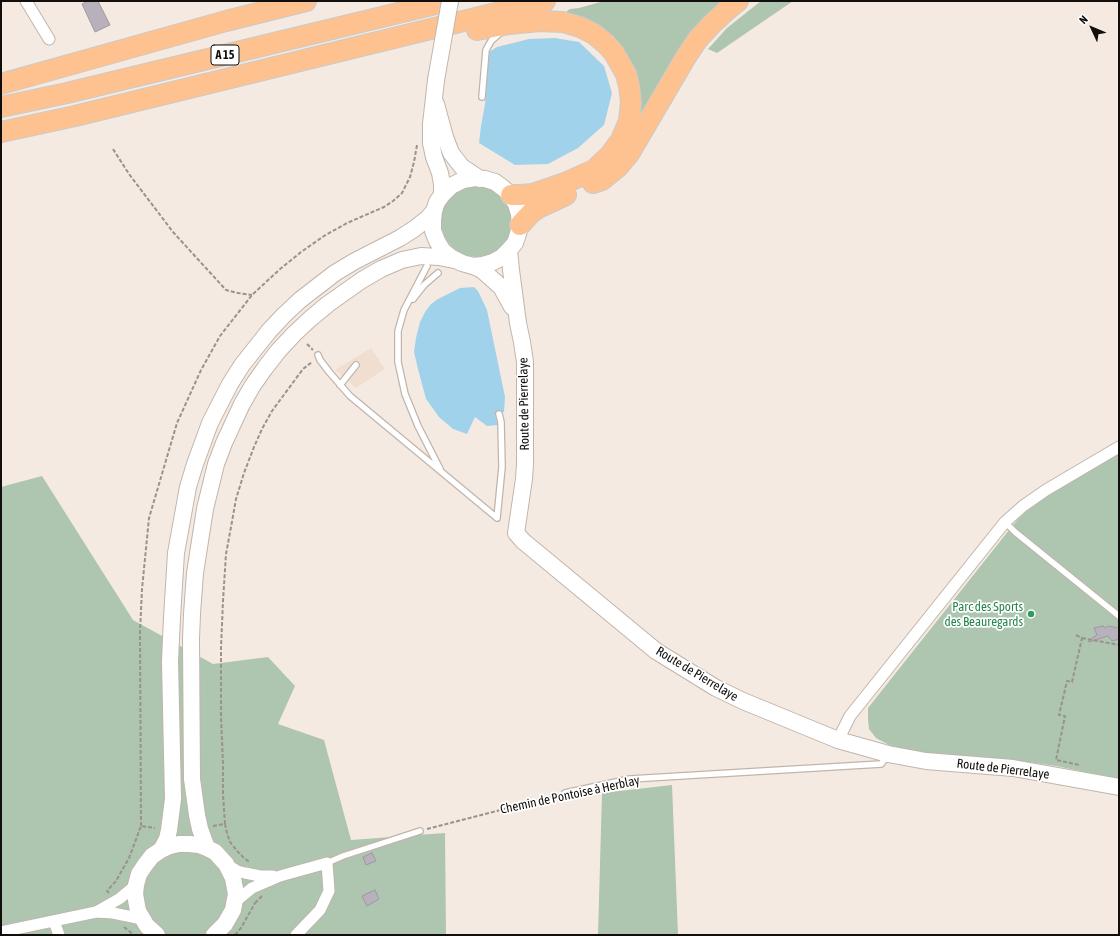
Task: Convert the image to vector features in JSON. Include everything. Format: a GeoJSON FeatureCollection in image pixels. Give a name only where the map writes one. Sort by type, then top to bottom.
{"type":"FeatureCollection","features":[{"type":"Feature","properties":{"kind":"highway"},"geometry":{"type":"LineString","coordinates":[[1,84],[226,21],[306,1]]}},
{"type":"Feature","properties":{"kind":"highway","name":"A 15"},"geometry":{"type":"LineString","coordinates":[[1,107],[449,1]]}},
{"type":"Feature","properties":{"kind":"highway","name":"A 15"},"geometry":{"type":"LineString","coordinates":[[1,132],[75,116],[545,1]]}},
{"type":"Feature","properties":{"kind":"highway"},"geometry":{"type":"LineString","coordinates":[[520,225],[538,208],[602,180],[618,167],[630,154],[698,39],[712,24],[738,1]]}},
{"type":"Feature","properties":{"kind":"highway"},"geometry":{"type":"LineString","coordinates":[[339,52],[362,58],[476,30],[509,24],[540,21],[563,22],[580,27],[594,34],[614,53],[626,74],[631,102],[628,121],[621,140],[610,155],[594,170],[565,183],[534,194],[511,195]]}},
{"type":"Feature","properties":{"kind":"main road"},"geometry":{"type":"LineString","coordinates":[[442,195],[440,173],[431,143],[431,124],[436,80],[449,1]]}},
{"type":"Feature","properties":{"kind":"main road"},"geometry":{"type":"LineString","coordinates":[[435,98],[445,137],[451,153],[462,167],[480,179]]}},
{"type":"Feature","properties":{"kind":"main road"},"geometry":{"type":"LineString","coordinates":[[475,178],[495,182],[511,195],[519,214],[520,225],[515,243],[502,257],[493,262],[473,266],[452,258],[443,251],[437,242],[433,220],[437,202],[451,186],[463,180],[475,178]]}},
{"type":"Feature","properties":{"kind":"main road"},"geometry":{"type":"LineString","coordinates":[[161,850],[167,839],[173,799],[170,661],[176,553],[188,487],[210,423],[226,390],[242,365],[268,331],[289,310],[311,290],[335,272],[414,229],[434,211]]}},
{"type":"Feature","properties":{"kind":"main road","name":"Route de Pierrelaye"},"geometry":{"type":"LineString","coordinates":[[509,250],[510,270],[525,362],[525,464],[516,533],[523,541],[656,651],[716,688],[743,701],[838,740],[888,754],[926,761],[1013,768],[1119,787]]}},
{"type":"Feature","properties":{"kind":"main road"},"geometry":{"type":"LineString","coordinates":[[208,848],[198,822],[192,779],[192,614],[195,573],[204,509],[216,464],[224,443],[242,404],[265,368],[294,334],[328,304],[362,280],[381,269],[402,260],[421,256],[456,260]]}},
{"type":"Feature","properties":{"kind":"main road","name":"Route de Pierrelaye"},"geometry":{"type":"LineString","coordinates":[[473,266],[486,274],[501,287],[510,302],[518,322]]}},
{"type":"Feature","properties":{"kind":"main road"},"geometry":{"type":"LineString","coordinates":[[157,935],[147,926],[138,911],[135,894],[139,874],[144,865],[152,856],[161,850],[170,846],[184,844],[198,845],[208,848],[221,858],[230,871],[235,886],[235,902],[230,918],[217,934]]}},
{"type":"Feature","properties":{"kind":"street"},"geometry":{"type":"LineString","coordinates":[[26,1],[49,38]]}},
{"type":"Feature","properties":{"kind":"street"},"geometry":{"type":"LineString","coordinates":[[838,740],[850,716],[1005,522],[1023,506],[1046,490],[1119,447]]}},
{"type":"Feature","properties":{"kind":"street"},"geometry":{"type":"LineString","coordinates":[[235,902],[252,888],[280,876],[328,863],[329,890],[320,910],[296,935]]}},
{"type":"Feature","properties":{"kind":"street"},"geometry":{"type":"LineString","coordinates":[[226,864],[237,871],[245,873],[260,876],[280,876]]}},
{"type":"Feature","properties":{"kind":"street"},"geometry":{"type":"LineString","coordinates":[[96,912],[119,899],[136,885]]}},
{"type":"Feature","properties":{"kind":"street"},"geometry":{"type":"LineString","coordinates":[[1,932],[96,912],[113,913],[142,919]]}},
{"type":"Feature","properties":{"kind":"street"},"geometry":{"type":"LineString","coordinates":[[54,921],[59,935]]}},
{"type":"Feature","properties":{"kind":"lane"},"geometry":{"type":"LineString","coordinates":[[482,97],[486,70],[486,50],[494,37],[509,24]]}},
{"type":"Feature","properties":{"kind":"lane"},"geometry":{"type":"LineString","coordinates":[[427,266],[404,310],[398,331],[398,362],[406,394],[418,426],[441,470]]}},
{"type":"Feature","properties":{"kind":"lane"},"geometry":{"type":"LineString","coordinates":[[404,310],[424,285],[438,273]]}},
{"type":"Feature","properties":{"kind":"lane"},"geometry":{"type":"LineString","coordinates":[[318,355],[320,360],[340,385],[360,404],[497,518],[502,467],[501,422],[499,414]]}},
{"type":"Feature","properties":{"kind":"lane"},"geometry":{"type":"LineString","coordinates":[[340,385],[356,366]]}},
{"type":"Feature","properties":{"kind":"lane"},"geometry":{"type":"LineString","coordinates":[[1005,522],[1015,532],[1119,616]]}},
{"type":"Feature","properties":{"kind":"lane","name":"Chemin de Pontoise à Herblay"},"geometry":{"type":"LineString","coordinates":[[565,793],[630,779],[881,764],[888,754]]}},
{"type":"Feature","properties":{"kind":"lane"},"geometry":{"type":"LineString","coordinates":[[328,863],[343,856],[420,831]]}},
{"type":"Feature","properties":{"kind":"path"},"geometry":{"type":"LineString","coordinates":[[113,149],[129,174],[173,232],[226,290],[252,295]]}},
{"type":"Feature","properties":{"kind":"path"},"geometry":{"type":"LineString","coordinates":[[225,824],[221,716],[221,648],[226,554],[236,499],[254,447],[272,411],[303,369],[318,355]]}},
{"type":"Feature","properties":{"kind":"path"},"geometry":{"type":"LineString","coordinates":[[1076,635],[1082,638],[1119,645]]}},
{"type":"Feature","properties":{"kind":"path"},"geometry":{"type":"LineString","coordinates":[[1082,638],[1072,682],[1067,681],[1059,714],[1065,716],[1056,760],[1084,766]]}},
{"type":"Feature","properties":{"kind":"path","name":"Chemin de Pontoise à Herblay"},"geometry":{"type":"LineString","coordinates":[[420,831],[565,793]]}},
{"type":"Feature","properties":{"kind":"shaded area"},"geometry":{"type":"Polygon","coordinates":[[[371,348],[385,369],[356,388],[335,370],[371,348]]]}},
{"type":"Feature","properties":{"kind":"green space"},"geometry":{"type":"Polygon","coordinates":[[[604,1],[726,1],[637,130],[638,94],[568,16],[567,11],[570,9],[604,1]]]}},
{"type":"Feature","properties":{"kind":"green space"},"geometry":{"type":"Polygon","coordinates":[[[761,1],[793,1],[717,53],[708,49],[727,28],[761,1]]]}},
{"type":"Feature","properties":{"kind":"green space"},"geometry":{"type":"Polygon","coordinates":[[[477,185],[497,191],[507,201],[513,221],[507,241],[497,251],[477,257],[457,251],[447,241],[441,221],[447,201],[457,191],[477,185]]]}},
{"type":"Feature","properties":{"kind":"green space","name":"Parc des Sports des Beauregards"},"geometry":{"type":"Polygon","coordinates":[[[1119,452],[1119,779],[1056,766],[1006,759],[916,752],[889,745],[876,738],[869,729],[868,708],[1017,520],[1036,502],[1119,452]]]}},
{"type":"Feature","properties":{"kind":"green space"},"geometry":{"type":"Polygon","coordinates":[[[42,476],[133,620],[213,664],[268,657],[295,686],[278,724],[324,740],[351,840],[445,833],[446,935],[1,935],[1,487],[42,476]]]}},
{"type":"Feature","properties":{"kind":"green space"},"geometry":{"type":"Polygon","coordinates":[[[672,785],[678,935],[598,935],[602,793],[672,785]]]}},
{"type":"Feature","properties":{"kind":"water"},"geometry":{"type":"Polygon","coordinates":[[[555,38],[579,42],[604,66],[612,93],[604,125],[578,148],[548,164],[515,165],[479,143],[485,104],[489,52],[497,47],[529,39],[555,38]]]}},
{"type":"Feature","properties":{"kind":"water"},"geometry":{"type":"Polygon","coordinates":[[[474,287],[478,291],[487,310],[505,397],[504,412],[495,415],[498,425],[487,426],[475,417],[467,434],[453,429],[439,417],[426,399],[414,352],[420,322],[431,304],[460,288],[474,287]]]}},
{"type":"Feature","properties":{"kind":"building"},"geometry":{"type":"Polygon","coordinates":[[[88,1],[98,1],[110,25],[95,32],[82,4],[88,1]]]}},
{"type":"Feature","properties":{"kind":"building"},"geometry":{"type":"Polygon","coordinates":[[[1103,626],[1106,628],[1108,626],[1119,628],[1119,639],[1112,641],[1108,636],[1089,642],[1088,641],[1097,635],[1094,628],[1103,626]]]}},
{"type":"Feature","properties":{"kind":"building"},"geometry":{"type":"Polygon","coordinates":[[[372,853],[376,861],[366,865],[363,857],[372,853]]]}},
{"type":"Feature","properties":{"kind":"building"},"geometry":{"type":"Polygon","coordinates":[[[375,890],[379,899],[367,906],[362,896],[375,890]]]}},
{"type":"Feature","properties":{"kind":"place","name":"Parc des Sports des Beauregards"},"geometry":{"type":"Point","coordinates":[1031,614]}}]}
